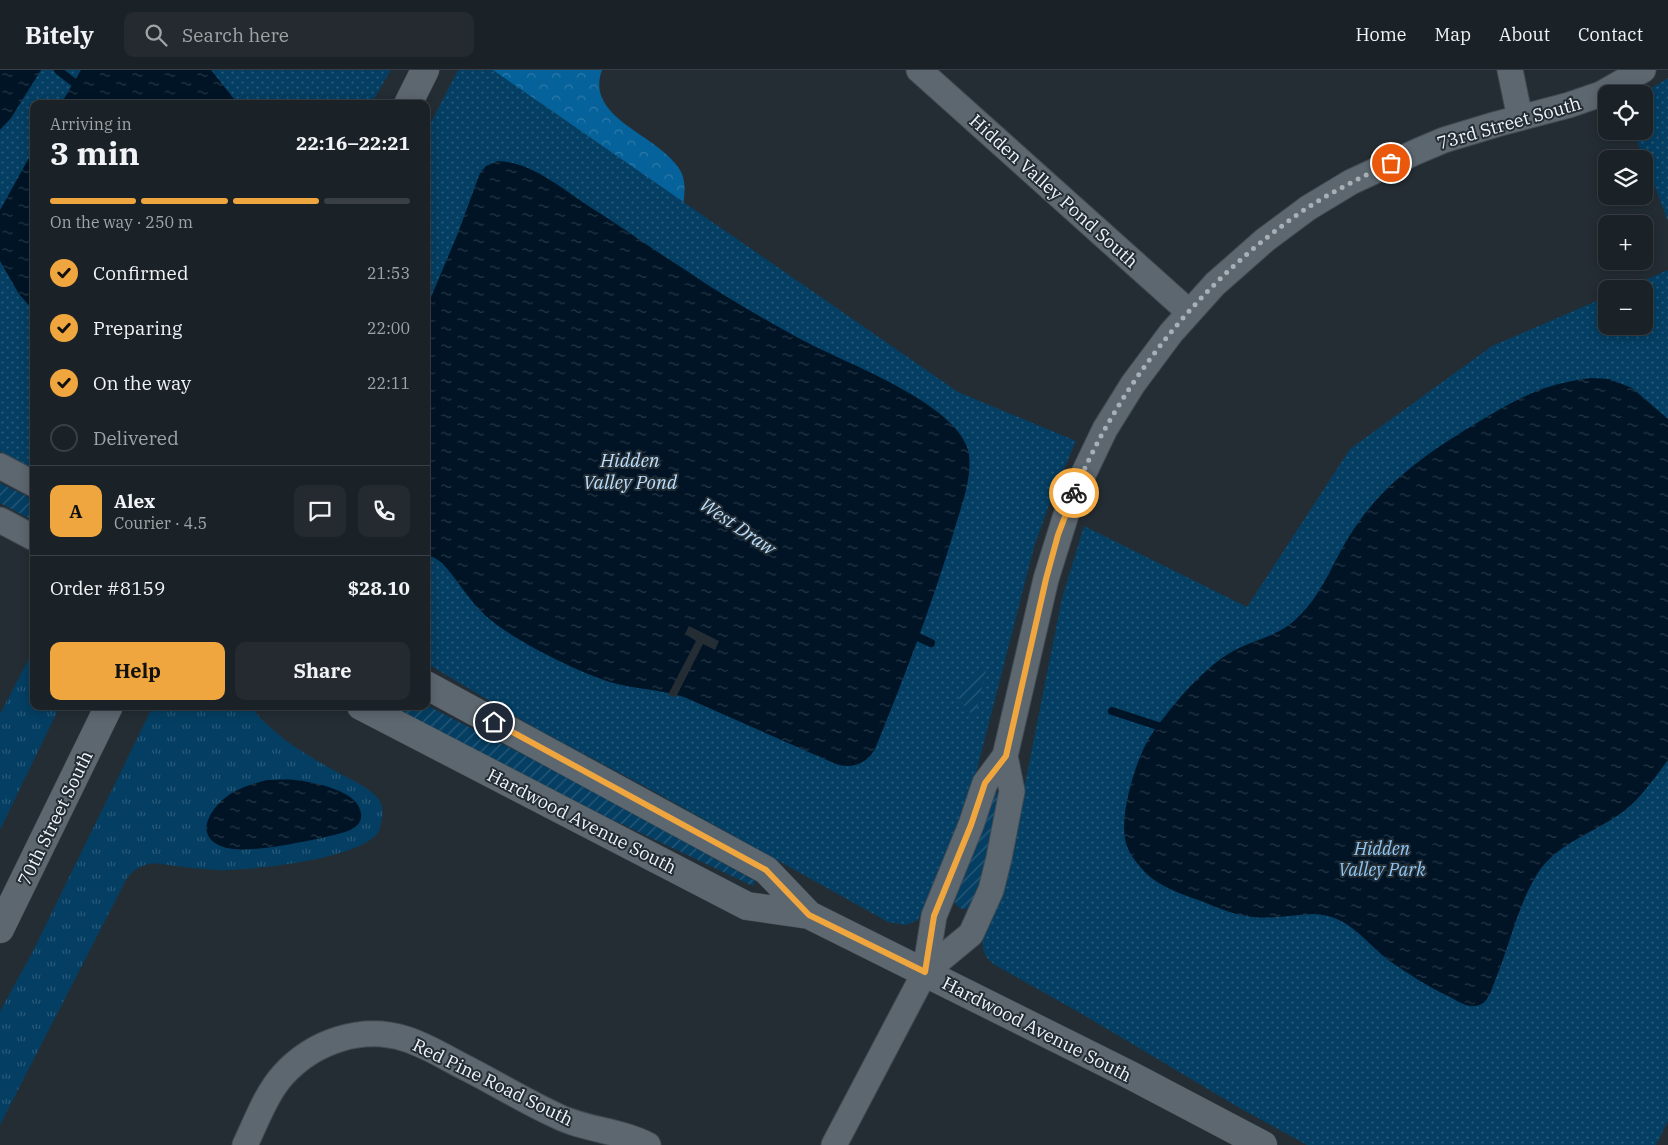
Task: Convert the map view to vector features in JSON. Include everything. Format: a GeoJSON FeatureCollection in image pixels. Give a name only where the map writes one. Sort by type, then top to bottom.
{"type":"FeatureCollection","features":[{"type":"Feature","properties":{"kind":"street"},"geometry":{"type":"LineString","coordinates":[[410,100],[425,70]]}},
{"type":"Feature","properties":{"kind":"street","name":"Hidden Valley Pond South"},"geometry":{"type":"LineString","coordinates":[[919,70],[1189,312]]}},
{"type":"Feature","properties":{"kind":"street"},"geometry":{"type":"LineString","coordinates":[[1510,70],[1520,118]]}},
{"type":"Feature","properties":{"kind":"street","name":"73rd Street South"},"geometry":{"type":"LineString","coordinates":[[925,972],[971,934],[986,902],[999,858],[1012,791],[1006,756],[1046,579],[1070,502],[1083,473],[1109,422],[1151,358],[1215,284],[1265,240],[1308,208],[1328,196],[1377,170],[1431,145],[1470,131],[1575,104],[1601,94],[1643,70]]}},
{"type":"Feature","properties":{"kind":"street"},"geometry":{"type":"LineString","coordinates":[[0,466],[30,482]]}},
{"type":"Feature","properties":{"kind":"street"},"geometry":{"type":"LineString","coordinates":[[0,520],[30,536]]}},
{"type":"Feature","properties":{"kind":"street","name":"Hardwood Avenue South"},"geometry":{"type":"LineString","coordinates":[[430,687],[766,870],[809,915]]}},
{"type":"Feature","properties":{"kind":"street","name":"70th Street South"},"geometry":{"type":"LineString","coordinates":[[0,929],[107,710]]}},
{"type":"Feature","properties":{"kind":"street","name":"Hardwood Avenue South"},"geometry":{"type":"LineString","coordinates":[[369,710],[747,906],[809,915],[1132,1076],[1263,1145]]}},
{"type":"Feature","properties":{"kind":"street","name":"73rd Street South"},"geometry":{"type":"LineString","coordinates":[[925,972],[934,916],[971,825],[985,783],[1006,756]]}},
{"type":"Feature","properties":{"kind":"street"},"geometry":{"type":"LineString","coordinates":[[834,1145],[925,972]]}},
{"type":"Feature","properties":{"kind":"street","name":"Red Pine Road South"},"geometry":{"type":"LineString","coordinates":[[245,1145],[269,1096],[282,1076],[308,1054],[321,1046],[336,1040],[367,1034],[387,1035],[406,1039],[432,1050],[563,1119],[626,1136],[648,1145]]}},
{"type":"Feature","properties":{"kind":"green space"},"geometry":{"type":"Polygon","coordinates":[[[0,70],[391,70],[373,100],[30,100],[30,467],[0,451],[0,70]]]}},
{"type":"Feature","properties":{"kind":"green space"},"geometry":{"type":"Polygon","coordinates":[[[458,70],[602,70],[599,87],[604,101],[613,114],[670,157],[680,170],[684,184],[683,208],[458,70]]]}},
{"type":"Feature","properties":{"kind":"green space","name":"Hidden Valley Pond"},"geometry":{"type":"Polygon","coordinates":[[[458,70],[493,70],[958,392],[1076,441],[1051,499],[1034,547],[973,785],[939,876],[918,920],[906,925],[888,922],[646,787],[537,729],[430,665],[430,124],[458,70]]]}},
{"type":"Feature","properties":{"kind":"green space"},"geometry":{"type":"Polygon","coordinates":[[[1668,78],[1668,221],[1653,182],[1653,150],[1640,150],[1636,140],[1653,140],[1653,87],[1668,78]]]}},
{"type":"Feature","properties":{"kind":"green space","name":"Hidden Valley Park"},"geometry":{"type":"Polygon","coordinates":[[[1668,270],[1668,1121],[1656,1145],[1307,1145],[1238,1107],[991,962],[984,952],[984,935],[1018,819],[1062,598],[1084,526],[1247,607],[1350,449],[1492,346],[1598,300],[1598,335],[1653,335],[1653,280],[1645,280],[1668,270]]]}},
{"type":"Feature","properties":{"kind":"green space"},"geometry":{"type":"Polygon","coordinates":[[[0,483],[30,498],[30,519],[0,503],[0,483]]]}},
{"type":"Feature","properties":{"kind":"green space"},"geometry":{"type":"Polygon","coordinates":[[[30,657],[30,710],[58,710],[0,830],[0,714],[30,657]]]}},
{"type":"Feature","properties":{"kind":"green space"},"geometry":{"type":"Polygon","coordinates":[[[982,667],[986,670],[975,716],[967,710],[958,697],[982,667]]]}},
{"type":"Feature","properties":{"kind":"green space"},"geometry":{"type":"Polygon","coordinates":[[[430,707],[569,778],[755,881],[753,886],[577,803],[396,710],[430,710],[430,707]]]}},
{"type":"Feature","properties":{"kind":"green space"},"geometry":{"type":"Polygon","coordinates":[[[151,710],[254,710],[269,727],[290,744],[363,786],[372,792],[381,803],[380,828],[372,839],[355,848],[333,855],[306,861],[232,870],[211,870],[151,864],[142,866],[134,871],[127,878],[0,1125],[0,1011],[31,955],[151,710]]]}},
{"type":"Feature","properties":{"kind":"green space"},"geometry":{"type":"Polygon","coordinates":[[[994,792],[1001,794],[986,866],[971,907],[962,909],[955,903],[954,897],[994,792]]]}},
{"type":"Feature","properties":{"kind":"water"},"geometry":{"type":"Polygon","coordinates":[[[0,70],[41,70],[11,118],[0,130],[0,70]]]}},
{"type":"Feature","properties":{"kind":"water"},"geometry":{"type":"Polygon","coordinates":[[[81,70],[211,70],[235,100],[63,100],[81,70]]]}},
{"type":"Feature","properties":{"kind":"water"},"geometry":{"type":"Polygon","coordinates":[[[30,156],[30,306],[19,294],[0,261],[0,210],[30,156]]]}},
{"type":"Feature","properties":{"kind":"water","name":"Hidden Valley Pond"},"geometry":{"type":"Polygon","coordinates":[[[498,161],[510,162],[545,177],[707,285],[794,336],[877,376],[925,403],[960,433],[968,450],[969,460],[968,480],[963,501],[927,614],[907,668],[875,749],[863,762],[848,766],[836,764],[684,697],[617,684],[585,673],[548,656],[513,636],[486,616],[474,604],[442,563],[430,556],[430,300],[458,233],[480,173],[486,166],[498,161]]]}},
{"type":"Feature","properties":{"kind":"water"},"geometry":{"type":"Polygon","coordinates":[[[1590,378],[1609,379],[1632,388],[1668,419],[1668,760],[1648,787],[1630,806],[1613,819],[1576,839],[1544,865],[1529,888],[1491,992],[1486,1000],[1482,1004],[1471,1006],[1432,988],[1391,962],[1356,931],[1337,919],[1313,914],[1267,918],[1240,915],[1175,891],[1159,883],[1145,872],[1130,853],[1124,835],[1124,822],[1129,792],[1148,740],[1184,693],[1222,658],[1237,649],[1276,633],[1297,618],[1315,598],[1349,537],[1368,509],[1396,480],[1428,454],[1515,401],[1550,386],[1590,378]]]}},
{"type":"Feature","properties":{"kind":"water"},"geometry":{"type":"Polygon","coordinates":[[[267,780],[303,781],[335,789],[353,799],[359,806],[361,820],[348,831],[287,845],[238,849],[216,844],[209,838],[207,822],[216,806],[232,793],[249,785],[267,780]]]}},
{"type":"Feature","properties":{"kind":"pier"},"geometry":{"type":"Polygon","coordinates":[[[689,626],[719,641],[715,650],[703,644],[676,697],[668,695],[696,641],[685,634],[689,626]]]}},
{"type":"Feature","properties":{"kind":"waterway","name":"West Draw"},"geometry":{"type":"LineString","coordinates":[[58,70],[82,89]]}},
{"type":"Feature","properties":{"kind":"waterway","name":"West Draw"},"geometry":{"type":"LineString","coordinates":[[909,633],[931,643]]}},
{"type":"Feature","properties":{"kind":"waterway"},"geometry":{"type":"LineString","coordinates":[[1112,711],[1158,726]]}},
{"type":"Feature","properties":{"kind":"way so far"},"geometry":{"type":"LineString","coordinates":[[1074,493],[1105,429],[1133,384],[1171,332],[1215,284],[1265,240],[1308,208],[1352,182],[1391,163]]}},
{"type":"Feature","properties":{"kind":"route"},"geometry":{"type":"LineString","coordinates":[[494,722],[766,870],[809,915],[925,972],[934,916],[978,807],[985,783],[1006,756],[1046,579],[1058,535],[1074,493]]}}]}
